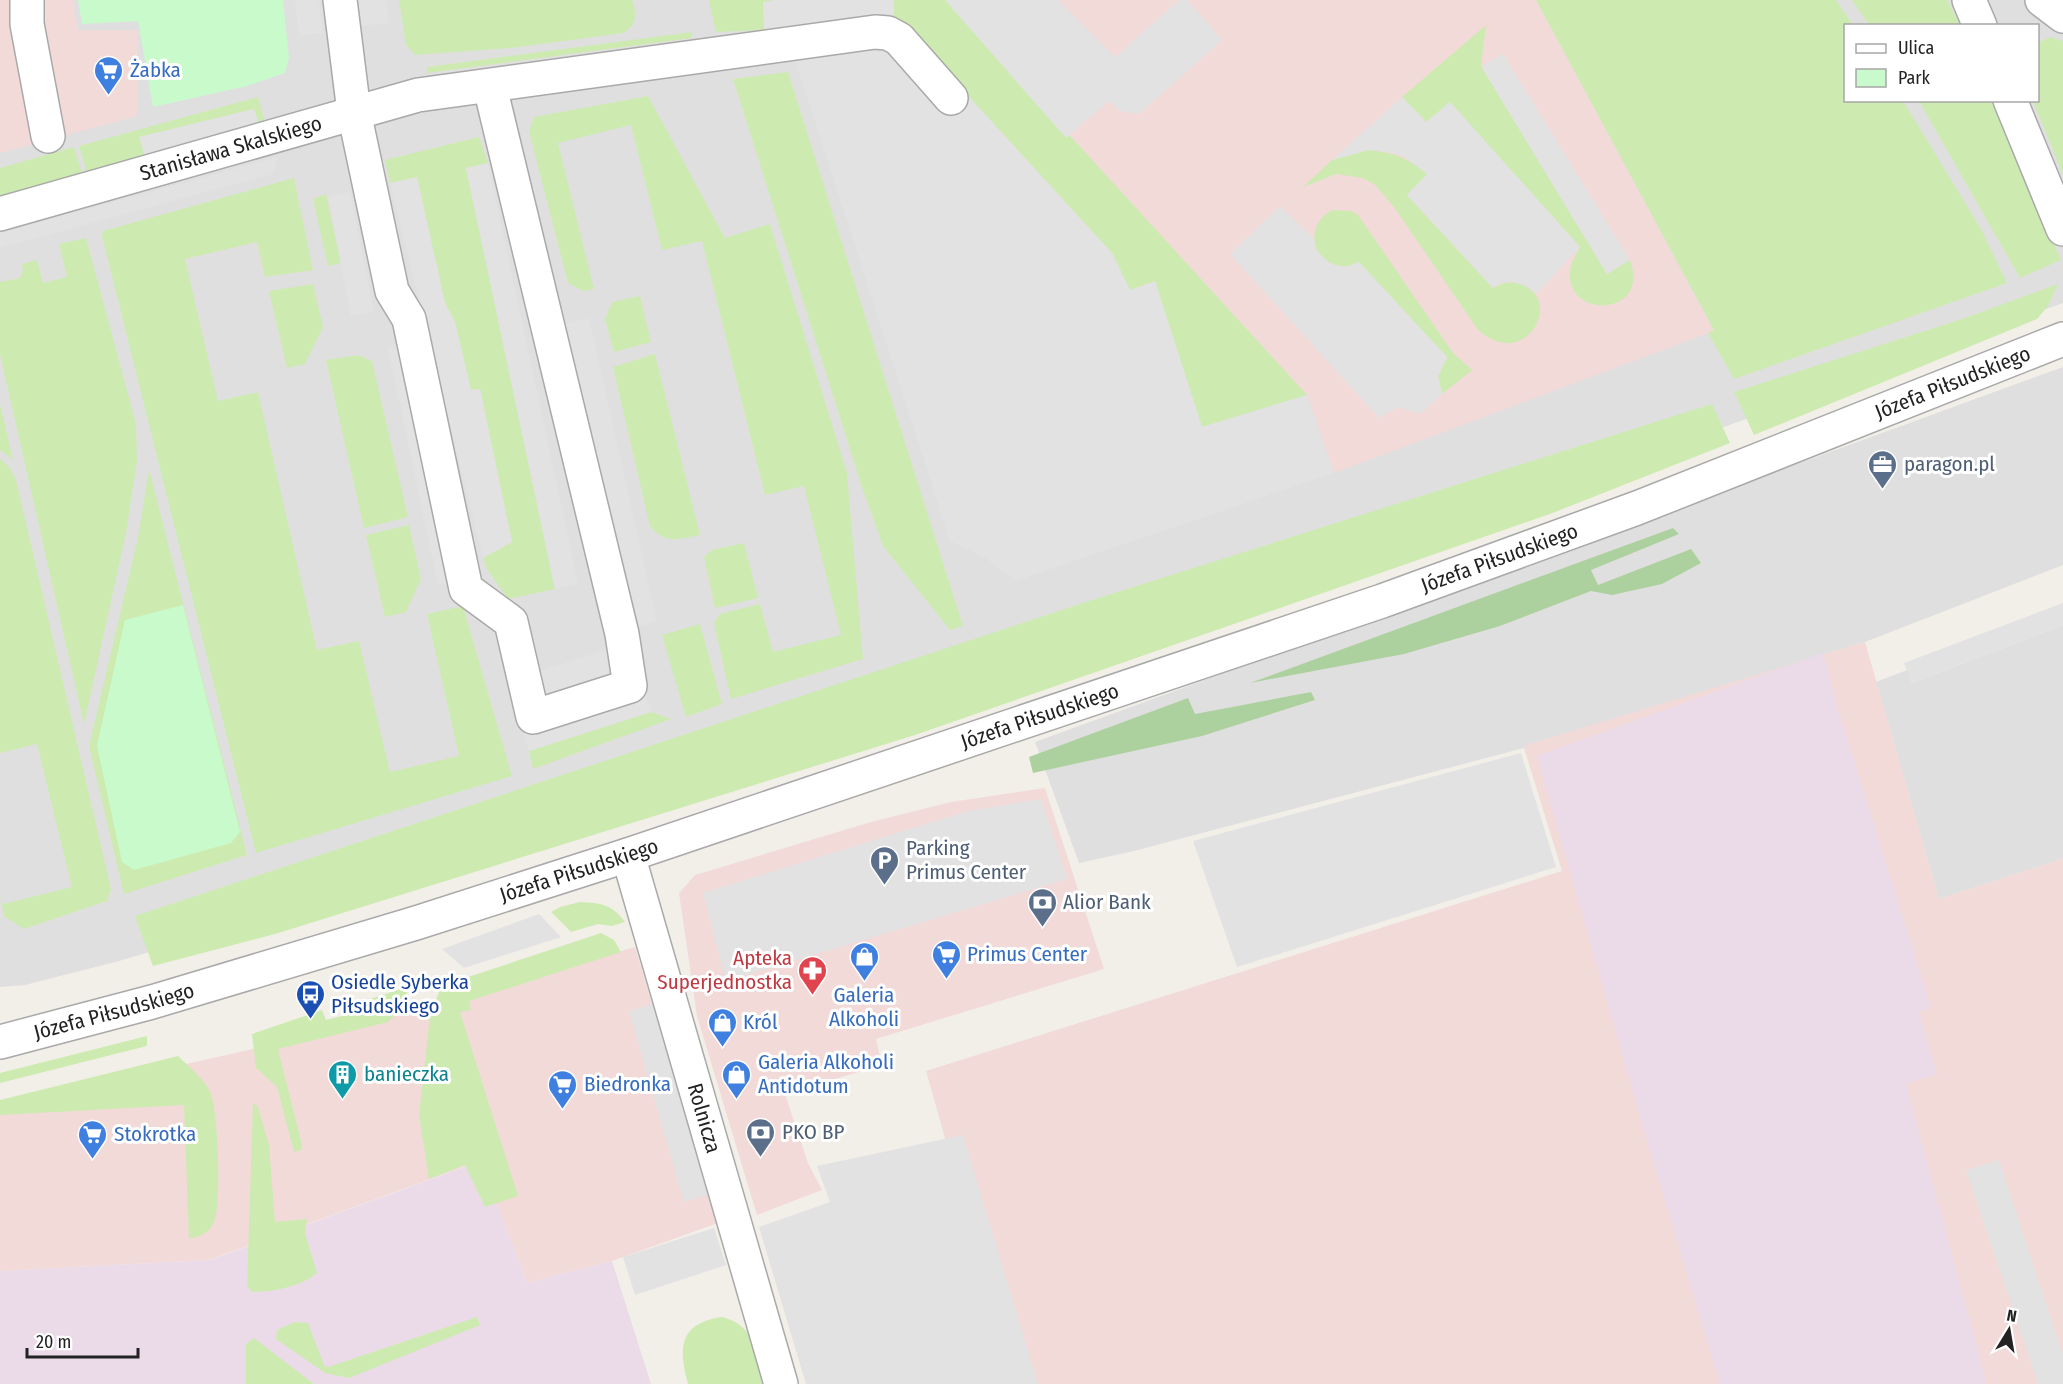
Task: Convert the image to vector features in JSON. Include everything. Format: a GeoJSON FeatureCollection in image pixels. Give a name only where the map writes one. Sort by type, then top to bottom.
{"type":"FeatureCollection","features":[{"type":"Feature","properties":{"kind":"street"},"geometry":{"type":"LineString","coordinates":[[27,0],[27,24],[48,136]]}},
{"type":"Feature","properties":{"kind":"street"},"geometry":{"type":"LineString","coordinates":[[340,0],[354,112],[392,291],[409,319],[466,589],[511,622],[532,717],[630,686],[622,634],[490,87]]}},
{"type":"Feature","properties":{"kind":"street"},"geometry":{"type":"LineString","coordinates":[[1969,0],[1979,24]]}},
{"type":"Feature","properties":{"kind":"street"},"geometry":{"type":"LineString","coordinates":[[2042,0],[2063,16]]}},
{"type":"Feature","properties":{"kind":"street","name":"Stanisława Skalskiego"},"geometry":{"type":"LineString","coordinates":[[0,214],[418,95],[490,87],[875,32],[888,33],[899,39],[951,98]]}},
{"type":"Feature","properties":{"kind":"street"},"geometry":{"type":"LineString","coordinates":[[2011,102],[2063,229]]}},
{"type":"Feature","properties":{"kind":"street","name":"Józefa Piłsudskiego"},"geometry":{"type":"LineString","coordinates":[[0,1042],[152,1002],[312,956],[628,855],[1454,576],[1637,508],[2063,339]]}},
{"type":"Feature","properties":{"kind":"street","name":"Rolnicza"},"geometry":{"type":"LineString","coordinates":[[628,855],[781,1384]]}},
{"type":"Feature","properties":{"kind":"shaded area"},"geometry":{"type":"Polygon","coordinates":[[[0,0],[2063,0],[2063,303],[916,722],[119,961],[25,985],[0,987],[0,0]]]}},
{"type":"Feature","properties":{"kind":"shaded area"},"geometry":{"type":"Polygon","coordinates":[[[0,0],[73,0],[78,30],[138,30],[137,116],[0,153],[0,0]]]}},
{"type":"Feature","properties":{"kind":"shaded area"},"geometry":{"type":"Polygon","coordinates":[[[295,0],[319,0],[323,33],[299,35],[295,0]]]}},
{"type":"Feature","properties":{"kind":"shaded area"},"geometry":{"type":"Polygon","coordinates":[[[357,0],[386,0],[389,23],[360,26],[357,0]]]}},
{"type":"Feature","properties":{"kind":"shaded area"},"geometry":{"type":"Polygon","coordinates":[[[776,0],[894,0],[894,22],[938,63],[1112,253],[1130,290],[1155,281],[1202,427],[1307,395],[1334,473],[1015,581],[987,559],[950,541],[794,59],[764,30],[763,2],[776,0]]]}},
{"type":"Feature","properties":{"kind":"shaded area"},"geometry":{"type":"Polygon","coordinates":[[[943,0],[1536,0],[1714,331],[1334,473],[1307,395],[943,0]]]}},
{"type":"Feature","properties":{"kind":"shaded area"},"geometry":{"type":"Polygon","coordinates":[[[945,0],[1058,0],[1115,57],[1179,0],[1187,0],[1222,40],[1139,114],[1120,111],[1109,101],[1066,138],[945,0]]]}},
{"type":"Feature","properties":{"kind":"shaded area"},"geometry":{"type":"Polygon","coordinates":[[[1503,54],[1630,260],[1607,274],[1481,66],[1503,54]]]}},
{"type":"Feature","properties":{"kind":"shaded area"},"geometry":{"type":"Polygon","coordinates":[[[1402,97],[1426,122],[1450,102],[1580,247],[1536,294],[1526,286],[1514,282],[1503,282],[1493,288],[1407,195],[1427,174],[1406,158],[1393,153],[1368,150],[1332,160],[1402,97]]]}},
{"type":"Feature","properties":{"kind":"shaded area"},"geometry":{"type":"Polygon","coordinates":[[[254,109],[259,124],[145,157],[139,137],[254,109]]]}},
{"type":"Feature","properties":{"kind":"shaded area"},"geometry":{"type":"Polygon","coordinates":[[[278,157],[273,174],[0,248],[0,233],[278,157]]]}},
{"type":"Feature","properties":{"kind":"shaded area"},"geometry":{"type":"Polygon","coordinates":[[[488,163],[578,584],[555,589],[466,168],[488,163]]]}},
{"type":"Feature","properties":{"kind":"shaded area"},"geometry":{"type":"Polygon","coordinates":[[[417,177],[445,303],[455,322],[471,390],[480,389],[512,542],[483,558],[390,183],[417,177]]]}},
{"type":"Feature","properties":{"kind":"shaded area"},"geometry":{"type":"Polygon","coordinates":[[[350,192],[374,312],[351,316],[328,197],[350,192]]]}},
{"type":"Feature","properties":{"kind":"shaded area"},"geometry":{"type":"Polygon","coordinates":[[[1280,206],[1314,239],[1317,251],[1330,264],[1346,267],[1359,262],[1447,357],[1438,376],[1442,394],[1420,414],[1398,407],[1379,418],[1230,254],[1280,206]]]}},
{"type":"Feature","properties":{"kind":"shaded area"},"geometry":{"type":"Polygon","coordinates":[[[589,318],[657,622],[632,628],[562,324],[589,318]]]}},
{"type":"Feature","properties":{"kind":"shaded area"},"geometry":{"type":"Polygon","coordinates":[[[407,344],[460,580],[438,585],[388,348],[407,344]]]}},
{"type":"Feature","properties":{"kind":"shaded area"},"geometry":{"type":"Polygon","coordinates":[[[2063,367],[2063,565],[1865,642],[1524,748],[1134,851],[1079,863],[1035,742],[2063,367]]]}},
{"type":"Feature","properties":{"kind":"shaded area"},"geometry":{"type":"Polygon","coordinates":[[[2063,603],[2063,625],[1912,683],[1904,663],[2063,603]]]}},
{"type":"Feature","properties":{"kind":"shaded area"},"geometry":{"type":"Polygon","coordinates":[[[2063,625],[2063,859],[1939,899],[1876,682],[1907,670],[1912,683],[2063,625]]]}},
{"type":"Feature","properties":{"kind":"shaded area"},"geometry":{"type":"Polygon","coordinates":[[[630,642],[651,712],[529,751],[509,681],[630,642]]]}},
{"type":"Feature","properties":{"kind":"shaded area"},"geometry":{"type":"Polygon","coordinates":[[[1865,642],[1939,899],[2063,859],[2063,1384],[1033,1384],[952,1163],[926,1071],[1562,871],[1524,748],[1526,745],[1865,642]]]}},
{"type":"Feature","properties":{"kind":"shaded area"},"geometry":{"type":"Polygon","coordinates":[[[1823,653],[1838,709],[1931,1007],[1919,1012],[1937,1074],[1906,1084],[1987,1384],[1720,1384],[1647,1141],[1537,756],[1823,653]]]}},
{"type":"Feature","properties":{"kind":"shaded area"},"geometry":{"type":"Polygon","coordinates":[[[1521,753],[1556,867],[1237,967],[1193,841],[1521,753]]]}},
{"type":"Feature","properties":{"kind":"shaded area"},"geometry":{"type":"Polygon","coordinates":[[[1045,788],[1104,969],[876,1039],[882,1065],[785,1094],[808,1163],[822,1190],[757,1215],[697,1016],[679,893],[695,875],[871,822],[951,802],[1045,788]]]}},
{"type":"Feature","properties":{"kind":"shaded area","name":"Parking Primus Center"},"geometry":{"type":"Polygon","coordinates":[[[1041,799],[1067,879],[726,981],[703,893],[968,811],[1041,799]]]}},
{"type":"Feature","properties":{"kind":"shaded area"},"geometry":{"type":"Polygon","coordinates":[[[539,914],[561,937],[464,968],[442,949],[539,914]]]}},
{"type":"Feature","properties":{"kind":"shaded area"},"geometry":{"type":"Polygon","coordinates":[[[635,947],[718,1223],[612,1261],[527,1283],[480,1161],[209,1260],[0,1271],[0,1106],[302,1038],[456,999],[635,947]]]}},
{"type":"Feature","properties":{"kind":"shaded area"},"geometry":{"type":"Polygon","coordinates":[[[654,1004],[710,1194],[684,1202],[629,1011],[654,1004]]]}},
{"type":"Feature","properties":{"kind":"shaded area"},"geometry":{"type":"Polygon","coordinates":[[[963,1135],[1038,1384],[806,1384],[759,1227],[830,1202],[817,1166],[963,1135]]]}},
{"type":"Feature","properties":{"kind":"shaded area"},"geometry":{"type":"Polygon","coordinates":[[[1999,1160],[2063,1355],[2063,1384],[2038,1384],[1966,1170],[1999,1160]]]}},
{"type":"Feature","properties":{"kind":"shaded area"},"geometry":{"type":"Polygon","coordinates":[[[481,1161],[527,1283],[612,1261],[651,1384],[0,1384],[0,1271],[210,1260],[481,1161]]]}},
{"type":"Feature","properties":{"kind":"shaded area"},"geometry":{"type":"Polygon","coordinates":[[[714,1228],[726,1265],[635,1295],[623,1257],[714,1228]]]}},
{"type":"Feature","properties":{"kind":"green space"},"geometry":{"type":"Polygon","coordinates":[[[78,0],[283,0],[289,58],[285,73],[247,86],[153,107],[138,21],[82,24],[78,0]]]}},
{"type":"Feature","properties":{"kind":"green space"},"geometry":{"type":"Polygon","coordinates":[[[399,0],[632,0],[635,19],[628,30],[623,33],[511,48],[415,55],[406,45],[399,0]]]}},
{"type":"Feature","properties":{"kind":"green space"},"geometry":{"type":"Polygon","coordinates":[[[709,0],[776,0],[763,2],[764,30],[716,32],[709,0]]]}},
{"type":"Feature","properties":{"kind":"green space"},"geometry":{"type":"Polygon","coordinates":[[[894,0],[946,0],[1307,395],[1202,427],[1155,282],[1130,290],[1112,253],[894,21],[894,0]]]}},
{"type":"Feature","properties":{"kind":"green space"},"geometry":{"type":"Polygon","coordinates":[[[1536,0],[1836,0],[1852,24],[1844,24],[1844,102],[1904,102],[1981,229],[2007,283],[1734,379],[1708,333],[1714,330],[1536,0]]]}},
{"type":"Feature","properties":{"kind":"green space"},"geometry":{"type":"Polygon","coordinates":[[[1852,0],[1947,0],[1959,24],[1868,24],[1852,0]]]}},
{"type":"Feature","properties":{"kind":"green space"},"geometry":{"type":"Polygon","coordinates":[[[1486,25],[1481,66],[1607,274],[1630,260],[1633,279],[1629,293],[1619,301],[1607,305],[1593,304],[1581,298],[1573,288],[1570,273],[1572,262],[1580,247],[1450,103],[1426,122],[1402,97],[1486,25]]]}},
{"type":"Feature","properties":{"kind":"green space"},"geometry":{"type":"Polygon","coordinates":[[[692,32],[692,38],[427,73],[427,67],[692,32]]]}},
{"type":"Feature","properties":{"kind":"green space"},"geometry":{"type":"Polygon","coordinates":[[[2050,37],[2063,41],[2063,175],[2033,102],[2039,102],[2039,42],[2050,37]]]}},
{"type":"Feature","properties":{"kind":"green space"},"geometry":{"type":"Polygon","coordinates":[[[788,72],[963,626],[950,630],[883,546],[862,487],[733,79],[788,72]]]}},
{"type":"Feature","properties":{"kind":"green space"},"geometry":{"type":"Polygon","coordinates":[[[648,96],[725,238],[770,224],[847,473],[863,659],[731,699],[714,623],[720,614],[760,604],[773,652],[841,635],[804,486],[765,495],[702,241],[662,250],[631,125],[558,143],[594,289],[583,291],[568,283],[529,131],[534,117],[648,96]]]}},
{"type":"Feature","properties":{"kind":"green space"},"geometry":{"type":"Polygon","coordinates":[[[258,97],[265,123],[259,124],[254,109],[140,137],[145,157],[87,173],[79,146],[258,97]]]}},
{"type":"Feature","properties":{"kind":"green space"},"geometry":{"type":"Polygon","coordinates":[[[1920,102],[1994,102],[2061,260],[2020,278],[1920,102]]]}},
{"type":"Feature","properties":{"kind":"green space"},"geometry":{"type":"Polygon","coordinates":[[[479,137],[488,163],[466,168],[555,589],[508,599],[487,569],[483,558],[512,542],[480,389],[471,390],[455,323],[445,303],[417,178],[390,183],[385,160],[479,137]]]}},
{"type":"Feature","properties":{"kind":"green space"},"geometry":{"type":"Polygon","coordinates":[[[74,147],[82,173],[0,196],[0,168],[74,147]]]}},
{"type":"Feature","properties":{"kind":"green space"},"geometry":{"type":"Polygon","coordinates":[[[1368,150],[1400,157],[1428,174],[1407,195],[1493,288],[1511,282],[1523,285],[1535,293],[1540,305],[1539,317],[1534,329],[1524,338],[1511,343],[1495,341],[1478,330],[1394,207],[1375,185],[1363,178],[1336,174],[1303,187],[1332,160],[1368,150]]]}},
{"type":"Feature","properties":{"kind":"green space"},"geometry":{"type":"Polygon","coordinates":[[[294,178],[313,270],[265,277],[257,242],[185,259],[218,401],[258,392],[317,650],[359,641],[390,772],[459,756],[427,614],[463,606],[512,776],[256,853],[102,236],[103,231],[294,178]]]}},
{"type":"Feature","properties":{"kind":"green space"},"geometry":{"type":"Polygon","coordinates":[[[326,194],[341,263],[328,266],[313,199],[326,194]]]}},
{"type":"Feature","properties":{"kind":"green space"},"geometry":{"type":"Polygon","coordinates":[[[1332,210],[1351,211],[1358,215],[1453,353],[1472,370],[1442,394],[1438,376],[1447,358],[1354,265],[1333,264],[1317,251],[1314,239],[1316,227],[1322,217],[1332,210]]]}},
{"type":"Feature","properties":{"kind":"green space"},"geometry":{"type":"Polygon","coordinates":[[[86,238],[136,424],[137,461],[126,533],[84,724],[0,354],[0,282],[20,278],[23,270],[22,264],[37,260],[43,283],[67,277],[59,244],[86,238]]]}},
{"type":"Feature","properties":{"kind":"green space"},"geometry":{"type":"Polygon","coordinates":[[[313,284],[323,327],[305,364],[287,368],[269,291],[313,284]]]}},
{"type":"Feature","properties":{"kind":"green space"},"geometry":{"type":"Polygon","coordinates":[[[2058,284],[2048,306],[2037,319],[1754,435],[1734,392],[1962,319],[2058,284]]]}},
{"type":"Feature","properties":{"kind":"green space"},"geometry":{"type":"Polygon","coordinates":[[[640,296],[651,342],[614,352],[605,319],[612,302],[640,296]]]}},
{"type":"Feature","properties":{"kind":"green space"},"geometry":{"type":"Polygon","coordinates":[[[655,354],[700,535],[679,539],[661,536],[650,526],[613,367],[655,354]]]}},
{"type":"Feature","properties":{"kind":"green space"},"geometry":{"type":"Polygon","coordinates":[[[358,355],[372,361],[408,517],[364,528],[326,360],[358,355]]]}},
{"type":"Feature","properties":{"kind":"green space"},"geometry":{"type":"Polygon","coordinates":[[[0,404],[13,460],[0,450],[0,404]]]}},
{"type":"Feature","properties":{"kind":"green space"},"geometry":{"type":"Polygon","coordinates":[[[1712,404],[1730,443],[1550,514],[915,735],[275,934],[153,966],[135,916],[1089,601],[1712,404]]]}},
{"type":"Feature","properties":{"kind":"green space"},"geometry":{"type":"Polygon","coordinates":[[[0,459],[10,468],[16,480],[111,889],[107,901],[24,929],[4,916],[0,895],[3,904],[72,887],[37,744],[0,753],[0,459]]]}},
{"type":"Feature","properties":{"kind":"green space"},"geometry":{"type":"Polygon","coordinates":[[[149,469],[247,855],[124,894],[89,746],[138,538],[149,469]]]}},
{"type":"Feature","properties":{"kind":"green space"},"geometry":{"type":"Polygon","coordinates":[[[409,525],[421,579],[406,612],[385,617],[366,535],[409,525]]]}},
{"type":"Feature","properties":{"kind":"green space"},"geometry":{"type":"Polygon","coordinates":[[[1673,528],[1679,534],[1591,570],[1598,585],[1691,549],[1701,563],[1662,584],[1612,595],[1591,591],[1500,626],[1404,654],[1250,683],[1673,528]]]}},
{"type":"Feature","properties":{"kind":"green space"},"geometry":{"type":"Polygon","coordinates":[[[744,543],[758,598],[715,608],[704,557],[712,550],[744,543]]]}},
{"type":"Feature","properties":{"kind":"green space"},"geometry":{"type":"Polygon","coordinates":[[[183,605],[240,832],[231,843],[134,870],[122,862],[97,746],[125,620],[183,605]]]}},
{"type":"Feature","properties":{"kind":"green space"},"geometry":{"type":"Polygon","coordinates":[[[700,624],[722,704],[686,717],[662,635],[700,624]]]}},
{"type":"Feature","properties":{"kind":"green space"},"geometry":{"type":"Polygon","coordinates":[[[1311,692],[1315,700],[1202,736],[1033,773],[1029,757],[1188,698],[1195,714],[1311,692]]]}},
{"type":"Feature","properties":{"kind":"green space"},"geometry":{"type":"Polygon","coordinates":[[[651,712],[671,719],[533,769],[529,751],[651,712]]]}},
{"type":"Feature","properties":{"kind":"green space"},"geometry":{"type":"Polygon","coordinates":[[[580,902],[611,908],[625,922],[612,926],[598,924],[571,932],[551,912],[580,902]]]}},
{"type":"Feature","properties":{"kind":"green space"},"geometry":{"type":"Polygon","coordinates":[[[601,933],[614,940],[621,952],[469,1001],[471,1010],[460,1012],[518,1196],[485,1207],[465,1165],[429,1179],[419,1115],[430,1017],[441,986],[601,933]]]}},
{"type":"Feature","properties":{"kind":"green space"},"geometry":{"type":"Polygon","coordinates":[[[410,986],[398,1012],[388,1022],[278,1049],[302,1145],[301,1150],[294,1152],[277,1087],[256,1068],[252,1034],[322,1010],[326,1020],[361,1011],[358,1003],[410,986]]]}},
{"type":"Feature","properties":{"kind":"green space"},"geometry":{"type":"Polygon","coordinates":[[[147,1036],[147,1046],[0,1083],[0,1073],[147,1036]]]}},
{"type":"Feature","properties":{"kind":"green space"},"geometry":{"type":"Polygon","coordinates":[[[178,1056],[205,1083],[211,1094],[216,1120],[218,1197],[216,1212],[210,1229],[197,1237],[189,1239],[184,1105],[0,1115],[0,1100],[178,1056]]]}},
{"type":"Feature","properties":{"kind":"green space"},"geometry":{"type":"Polygon","coordinates":[[[253,1102],[258,1107],[269,1145],[275,1222],[307,1219],[305,1233],[317,1273],[311,1278],[287,1287],[252,1292],[247,1286],[253,1102]]]}},
{"type":"Feature","properties":{"kind":"green space"},"geometry":{"type":"Polygon","coordinates":[[[477,1317],[480,1325],[349,1378],[325,1373],[276,1339],[277,1330],[295,1322],[308,1323],[325,1367],[328,1367],[477,1317]]]}},
{"type":"Feature","properties":{"kind":"green space"},"geometry":{"type":"Polygon","coordinates":[[[722,1317],[733,1321],[748,1334],[753,1342],[765,1384],[688,1384],[683,1359],[685,1339],[697,1325],[722,1317]]]}},
{"type":"Feature","properties":{"kind":"green space"},"geometry":{"type":"Polygon","coordinates":[[[254,1338],[314,1384],[246,1384],[246,1344],[254,1338]]]}},
{"type":"Feature","properties":{"kind":"place","name":"Żabka"},"geometry":{"type":"Point","coordinates":[109,96]}},
{"type":"Feature","properties":{"kind":"place","name":"paragon.pl"},"geometry":{"type":"Point","coordinates":[1883,490]}},
{"type":"Feature","properties":{"kind":"place","name":"Parking Primus Center"},"geometry":{"type":"Point","coordinates":[885,886]}},
{"type":"Feature","properties":{"kind":"place","name":"Alior Bank"},"geometry":{"type":"Point","coordinates":[1042,928]}},
{"type":"Feature","properties":{"kind":"place","name":"Primus Center"},"geometry":{"type":"Point","coordinates":[946,980]}},
{"type":"Feature","properties":{"kind":"place","name":"Galeria Alkoholi"},"geometry":{"type":"Point","coordinates":[864,982]}},
{"type":"Feature","properties":{"kind":"place","name":"Apteka Superjednostka"},"geometry":{"type":"Point","coordinates":[813,996]}},
{"type":"Feature","properties":{"kind":"place","name":"Osiedle Syberka Piłsudskiego"},"geometry":{"type":"Point","coordinates":[310,1020]}},
{"type":"Feature","properties":{"kind":"place","name":"Król"},"geometry":{"type":"Point","coordinates":[722,1048]}},
{"type":"Feature","properties":{"kind":"place","name":"banieczka"},"geometry":{"type":"Point","coordinates":[343,1100]}},
{"type":"Feature","properties":{"kind":"place","name":"Galeria Alkoholi Antidotum"},"geometry":{"type":"Point","coordinates":[737,1100]}},
{"type":"Feature","properties":{"kind":"place","name":"Biedronka"},"geometry":{"type":"Point","coordinates":[563,1110]}},
{"type":"Feature","properties":{"kind":"place","name":"PKO BP"},"geometry":{"type":"Point","coordinates":[761,1158]}},
{"type":"Feature","properties":{"kind":"place","name":"Stokrotka"},"geometry":{"type":"Point","coordinates":[93,1160]}}]}
